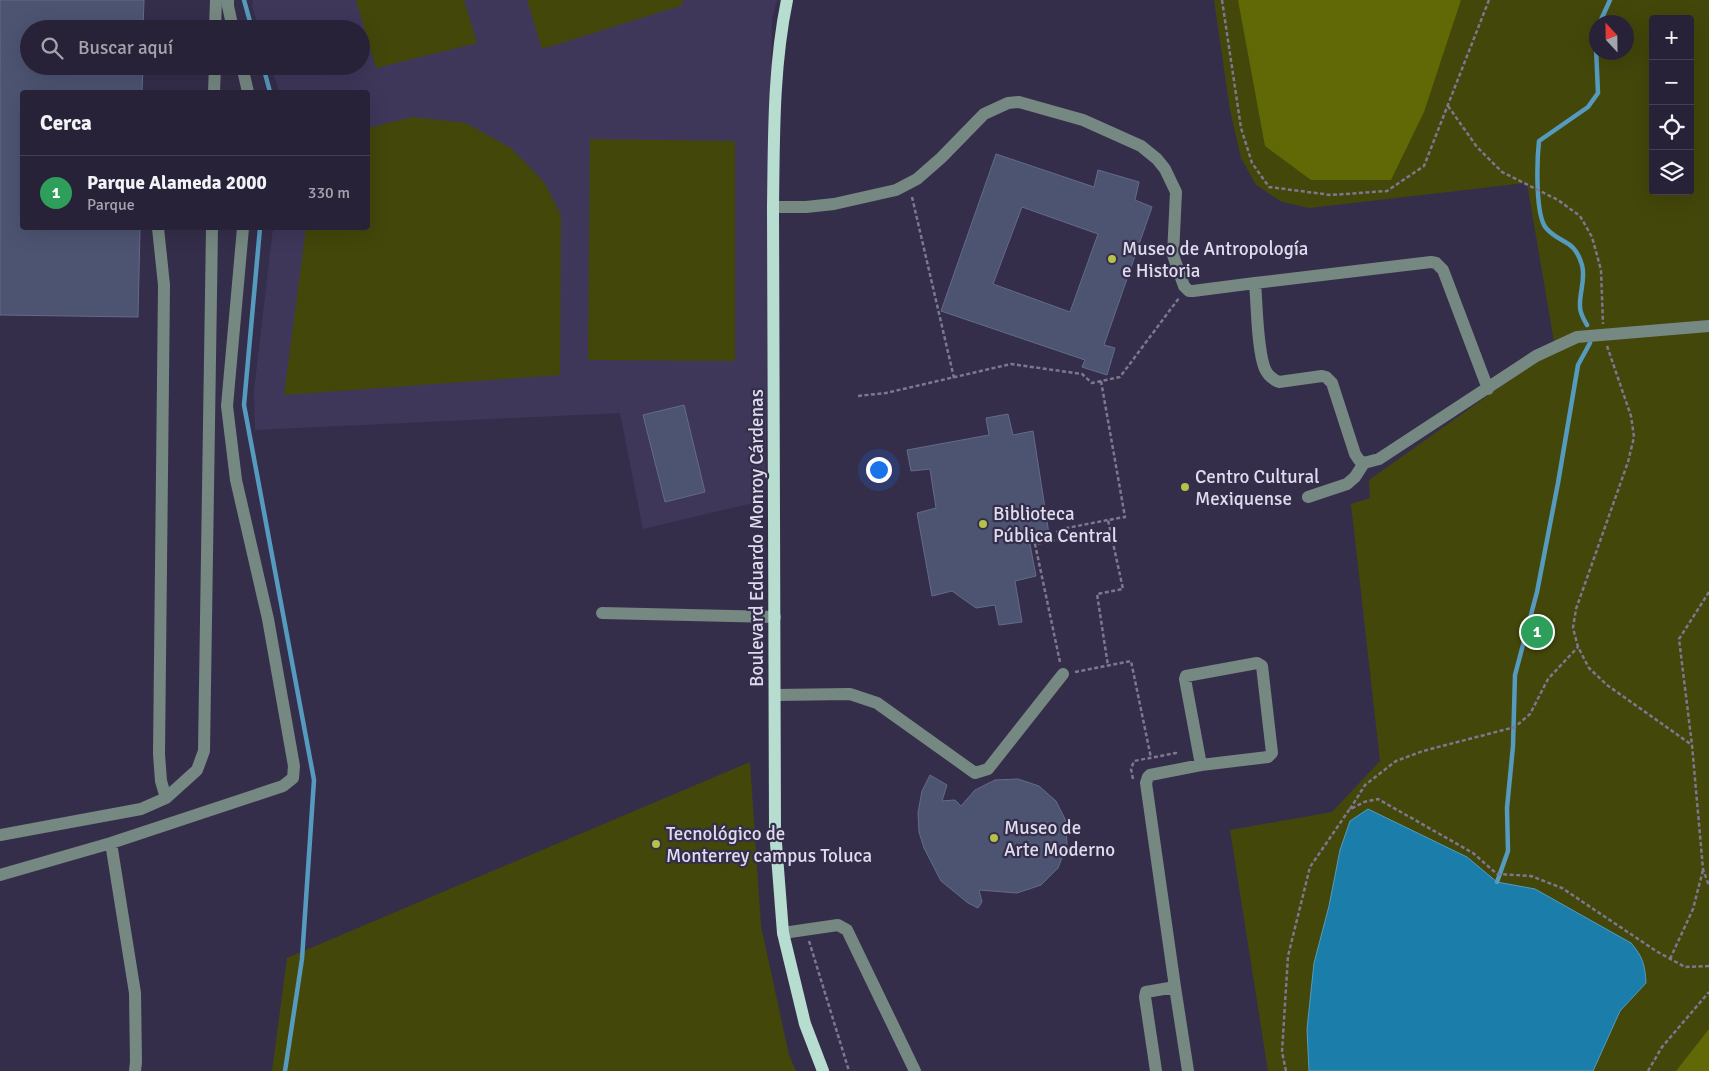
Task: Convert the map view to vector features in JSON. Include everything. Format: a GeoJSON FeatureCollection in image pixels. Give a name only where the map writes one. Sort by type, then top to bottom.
{"type":"FeatureCollection","features":[{"type":"Feature","properties":{"kind":"main road","name":"Boulevard Eduardo Monroy Cárdenas"},"geometry":{"type":"LineString","coordinates":[[787,0],[781,31],[775,108],[775,830],[783,933],[805,1024],[823,1071]]}},
{"type":"Feature","properties":{"kind":"street"},"geometry":{"type":"LineString","coordinates":[[215,20],[216,0]]}},
{"type":"Feature","properties":{"kind":"street"},"geometry":{"type":"LineString","coordinates":[[228,0],[231,20]]}},
{"type":"Feature","properties":{"kind":"street"},"geometry":{"type":"LineString","coordinates":[[214,90],[215,75]]}},
{"type":"Feature","properties":{"kind":"street"},"geometry":{"type":"LineString","coordinates":[[244,75],[248,90]]}},
{"type":"Feature","properties":{"kind":"street"},"geometry":{"type":"LineString","coordinates":[[774,207],[806,207],[834,204],[896,190],[917,178],[941,158],[984,114],[1001,106],[1020,102],[1083,120],[1141,146],[1157,159],[1165,169],[1176,192],[1173,255],[1186,289],[1193,291],[1431,262],[1436,263],[1443,270],[1488,389]]}},
{"type":"Feature","properties":{"kind":"street"},"geometry":{"type":"LineString","coordinates":[[158,230],[164,285],[159,754],[161,781],[166,798]]}},
{"type":"Feature","properties":{"kind":"street"},"geometry":{"type":"LineString","coordinates":[[0,835],[141,808],[166,798],[197,770],[204,750],[212,230]]}},
{"type":"Feature","properties":{"kind":"street"},"geometry":{"type":"LineString","coordinates":[[0,875],[112,843],[283,786],[293,778],[295,773],[268,618],[236,480],[228,406],[243,230]]}},
{"type":"Feature","properties":{"kind":"street"},"geometry":{"type":"LineString","coordinates":[[1256,283],[1261,353],[1265,368],[1270,376],[1279,382],[1322,376],[1330,379],[1355,454],[1359,460],[1364,462],[1380,459],[1536,356],[1577,337],[1709,326]]}},
{"type":"Feature","properties":{"kind":"street"},"geometry":{"type":"LineString","coordinates":[[1308,497],[1347,484],[1355,477],[1364,462]]}},
{"type":"Feature","properties":{"kind":"street"},"geometry":{"type":"LineString","coordinates":[[602,613],[775,617]]}},
{"type":"Feature","properties":{"kind":"street"},"geometry":{"type":"LineString","coordinates":[[1188,1071],[1146,779],[1150,775],[1236,762],[1268,756],[1272,753],[1262,666],[1257,663],[1187,675],[1184,679],[1201,766]]}},
{"type":"Feature","properties":{"kind":"street"},"geometry":{"type":"LineString","coordinates":[[775,695],[850,694],[877,703],[975,773],[988,769],[1062,674]]}},
{"type":"Feature","properties":{"kind":"street"},"geometry":{"type":"LineString","coordinates":[[112,843],[135,993],[135,1071]]}},
{"type":"Feature","properties":{"kind":"street"},"geometry":{"type":"LineString","coordinates":[[783,933],[838,925],[847,930],[914,1071]]}},
{"type":"Feature","properties":{"kind":"street"},"geometry":{"type":"LineString","coordinates":[[1156,1071],[1146,992],[1175,987]]}},
{"type":"Feature","properties":{"kind":"path"},"geometry":{"type":"LineString","coordinates":[[1222,0],[1241,128],[1252,163],[1269,187],[1331,195],[1387,191],[1424,166],[1489,0]]}},
{"type":"Feature","properties":{"kind":"path"},"geometry":{"type":"LineString","coordinates":[[1448,106],[1477,147],[1502,172],[1558,200],[1580,216],[1592,237],[1602,270],[1603,334],[1631,416],[1634,438],[1628,462],[1576,609],[1573,628],[1578,646],[1590,668],[1607,685],[1692,746]]}},
{"type":"Feature","properties":{"kind":"path"},"geometry":{"type":"LineString","coordinates":[[908,183],[954,378]]}},
{"type":"Feature","properties":{"kind":"path"},"geometry":{"type":"LineString","coordinates":[[858,396],[886,393],[1011,364],[1082,374],[1092,383],[1120,378],[1186,289]]}},
{"type":"Feature","properties":{"kind":"path"},"geometry":{"type":"LineString","coordinates":[[1101,381],[1125,517],[1057,530],[1058,540],[1035,544],[1062,674],[1131,661],[1151,758],[1176,753],[1184,758]]}},
{"type":"Feature","properties":{"kind":"path"},"geometry":{"type":"LineString","coordinates":[[1108,520],[1123,589],[1097,594],[1108,666]]}},
{"type":"Feature","properties":{"kind":"path"},"geometry":{"type":"LineString","coordinates":[[1709,592],[1679,639],[1704,869],[1709,886]]}},
{"type":"Feature","properties":{"kind":"path"},"geometry":{"type":"LineString","coordinates":[[1286,1071],[1282,1052],[1288,956],[1310,866],[1365,785],[1396,761],[1422,750],[1515,727],[1530,714],[1548,679],[1578,646]]}},
{"type":"Feature","properties":{"kind":"path"},"geometry":{"type":"LineString","coordinates":[[1349,810],[1364,802],[1378,799],[1473,853],[1497,874],[1530,876],[1562,888],[1656,951],[1685,967],[1709,966]]}},
{"type":"Feature","properties":{"kind":"path"},"geometry":{"type":"LineString","coordinates":[[1670,959],[1693,909],[1704,869]]}},
{"type":"Feature","properties":{"kind":"path"},"geometry":{"type":"LineString","coordinates":[[806,935],[849,1071]]}},
{"type":"Feature","properties":{"kind":"path"},"geometry":{"type":"LineString","coordinates":[[1648,1071],[1662,1047],[1709,992]]}},
{"type":"Feature","properties":{"kind":"shaded area"},"geometry":{"type":"Polygon","coordinates":[[[253,0],[777,0],[772,19],[765,500],[643,529],[620,413],[255,430],[254,391],[273,230],[370,230],[370,90],[278,90],[274,75],[370,75],[370,20],[256,20],[252,6],[253,0]]]}},
{"type":"Feature","properties":{"kind":"green space"},"geometry":{"type":"Polygon","coordinates":[[[356,0],[464,0],[477,43],[376,68],[370,48],[370,20],[362,20],[356,0]]]}},
{"type":"Feature","properties":{"kind":"green space"},"geometry":{"type":"Polygon","coordinates":[[[527,0],[682,0],[683,5],[542,49],[527,0]]]}},
{"type":"Feature","properties":{"kind":"green space"},"geometry":{"type":"Polygon","coordinates":[[[1214,0],[1709,0],[1709,1071],[1268,1071],[1230,830],[1332,812],[1380,761],[1351,504],[1370,498],[1369,480],[1555,348],[1527,183],[1309,208],[1282,202],[1256,185],[1241,158],[1230,110],[1214,0]]]}},
{"type":"Feature","properties":{"kind":"green space"},"geometry":{"type":"Polygon","coordinates":[[[1238,0],[1461,0],[1424,112],[1391,180],[1311,180],[1265,146],[1238,0]]]}},
{"type":"Feature","properties":{"kind":"green space"},"geometry":{"type":"Polygon","coordinates":[[[412,117],[466,123],[511,148],[544,182],[561,215],[560,375],[284,395],[306,230],[370,230],[370,128],[412,117]]]}},
{"type":"Feature","properties":{"kind":"green space"},"geometry":{"type":"Polygon","coordinates":[[[590,139],[735,141],[735,361],[588,360],[590,139]]]}},
{"type":"Feature","properties":{"kind":"green space","name":"Tecnológico de Monterrey campus Toluca"},"geometry":{"type":"Polygon","coordinates":[[[750,762],[761,926],[789,1055],[796,1071],[272,1071],[287,958],[750,762]]]}},
{"type":"Feature","properties":{"kind":"green space"},"geometry":{"type":"Polygon","coordinates":[[[1709,1029],[1709,1071],[1676,1071],[1709,1029]]]}},
{"type":"Feature","properties":{"kind":"water"},"geometry":{"type":"Polygon","coordinates":[[[1368,809],[1467,857],[1497,882],[1535,889],[1631,943],[1643,962],[1646,983],[1620,1011],[1593,1071],[1309,1071],[1307,1029],[1314,963],[1329,906],[1340,850],[1350,821],[1368,809]]]}},
{"type":"Feature","properties":{"kind":"building"},"geometry":{"type":"Polygon","coordinates":[[[0,0],[144,0],[143,20],[20,20],[20,75],[143,75],[142,90],[20,90],[20,230],[140,230],[138,317],[0,315],[0,0]]]}},
{"type":"Feature","properties":{"kind":"building","name":"Museo de Antropología e Historia"},"geometry":{"type":"Polygon","coordinates":[[[996,154],[1094,187],[1098,170],[1139,182],[1135,200],[1152,207],[1104,345],[1115,348],[1107,375],[1082,367],[1085,360],[941,311],[996,154]],[[1022,207],[993,284],[1070,312],[1098,234],[1022,207]]]}},
{"type":"Feature","properties":{"kind":"building"},"geometry":{"type":"Polygon","coordinates":[[[684,405],[705,492],[665,502],[643,415],[684,405]]]}},
{"type":"Feature","properties":{"kind":"building","name":"Biblioteca Pública Central"},"geometry":{"type":"Polygon","coordinates":[[[1008,414],[1013,435],[1033,431],[1049,534],[1029,539],[1036,576],[1015,581],[1022,622],[999,625],[995,605],[976,608],[952,591],[932,596],[917,513],[936,508],[930,469],[911,471],[907,450],[989,435],[986,418],[1008,414]]]}},
{"type":"Feature","properties":{"kind":"building","name":"Museo de Arte Moderno"},"geometry":{"type":"Polygon","coordinates":[[[930,775],[947,785],[942,801],[955,800],[961,806],[975,790],[995,780],[1018,779],[1039,786],[1056,801],[1066,821],[1067,845],[1058,868],[1041,885],[1017,893],[979,890],[982,902],[978,908],[968,903],[941,881],[924,848],[919,832],[918,813],[922,791],[930,775]]]}},
{"type":"Feature","properties":{"kind":"waterway"},"geometry":{"type":"LineString","coordinates":[[244,0],[250,20]]}},
{"type":"Feature","properties":{"kind":"waterway"},"geometry":{"type":"LineString","coordinates":[[1603,15],[1610,0]]}},
{"type":"Feature","properties":{"kind":"waterway"},"geometry":{"type":"LineString","coordinates":[[1587,325],[1580,309],[1583,270],[1579,256],[1571,246],[1546,228],[1542,221],[1538,200],[1538,160],[1539,141],[1588,107],[1598,93],[1597,60]]}},
{"type":"Feature","properties":{"kind":"waterway"},"geometry":{"type":"LineString","coordinates":[[265,75],[269,90]]}},
{"type":"Feature","properties":{"kind":"waterway"},"geometry":{"type":"LineString","coordinates":[[260,230],[244,405],[314,780],[302,959],[285,1071]]}},
{"type":"Feature","properties":{"kind":"waterway"},"geometry":{"type":"LineString","coordinates":[[1497,882],[1508,851],[1507,808],[1513,746],[1515,675],[1537,592],[1578,365],[1590,343]]}},
{"type":"Feature","properties":{"kind":"place","name":"Museo de Antropología e Historia"},"geometry":{"type":"Point","coordinates":[1112,259]}},
{"type":"Feature","properties":{"kind":"place","name":"Centro Cultural Mexiquense"},"geometry":{"type":"Point","coordinates":[1185,487]}},
{"type":"Feature","properties":{"kind":"place","name":"Biblioteca Pública Central"},"geometry":{"type":"Point","coordinates":[983,524]}},
{"type":"Feature","properties":{"kind":"place","name":"Parque Alameda 2000"},"geometry":{"type":"Point","coordinates":[1537,632]}},
{"type":"Feature","properties":{"kind":"place","name":"Museo de Arte Moderno"},"geometry":{"type":"Point","coordinates":[994,838]}},
{"type":"Feature","properties":{"kind":"place","name":"Tecnológico de Monterrey campus Toluca"},"geometry":{"type":"Point","coordinates":[656,844]}}]}
